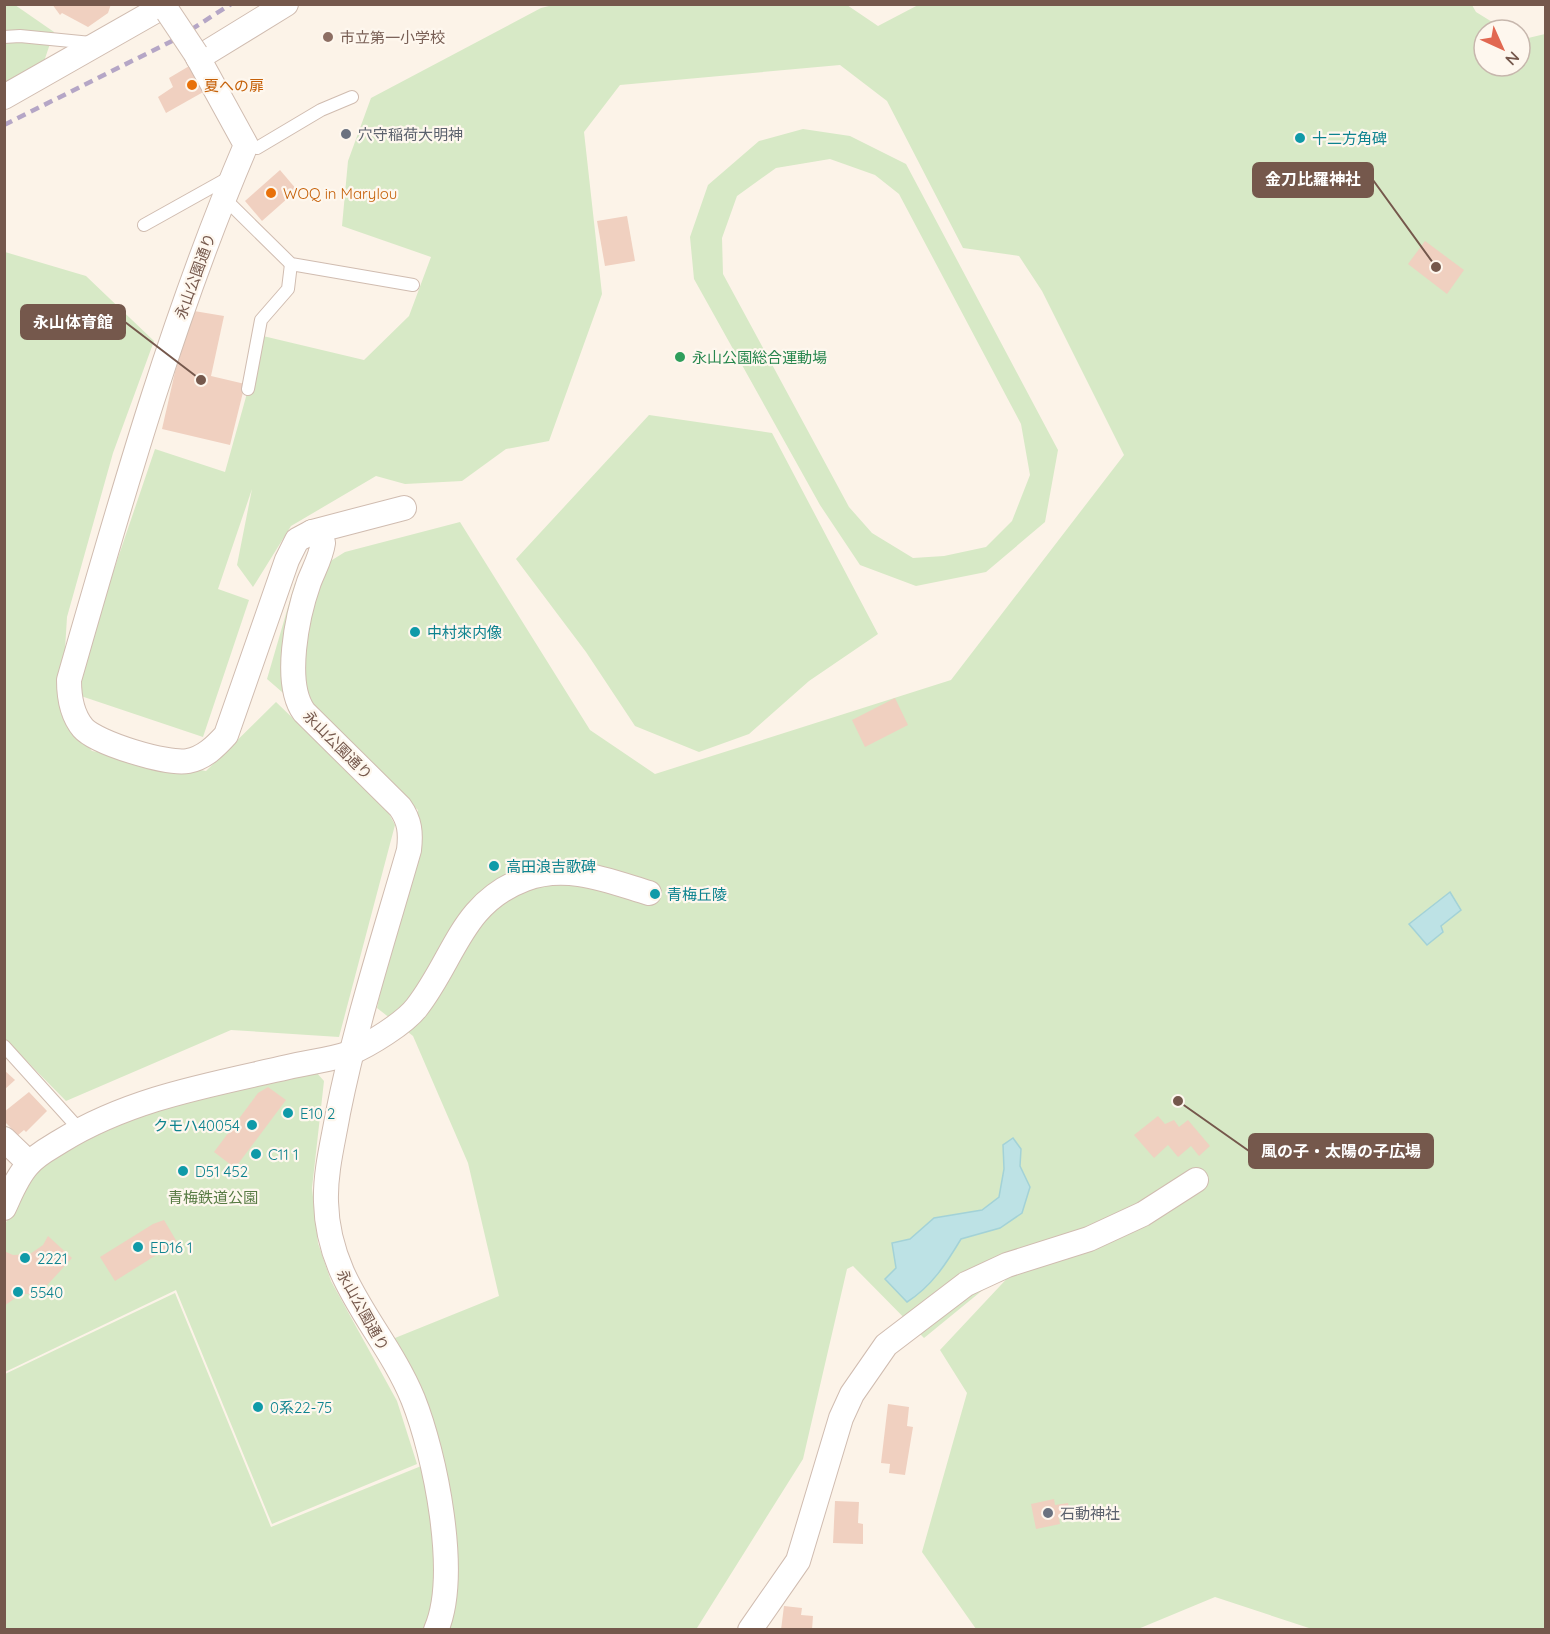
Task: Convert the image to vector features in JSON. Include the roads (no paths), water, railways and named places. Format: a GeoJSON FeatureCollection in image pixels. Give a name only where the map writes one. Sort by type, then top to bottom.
{"type":"FeatureCollection","features":[{"type":"Feature","properties":{"kind":"street"},"geometry":{"type":"LineString","coordinates":[[197,56],[286,4]]}},
{"type":"Feature","properties":{"kind":"street"},"geometry":{"type":"LineString","coordinates":[[4,97],[165,8],[197,56],[246,145]]}},
{"type":"Feature","properties":{"kind":"street","name":"永山公園通り"},"geometry":{"type":"LineString","coordinates":[[246,145],[190,286],[132,460],[69,680],[69,696],[83,728],[99,740],[169,760],[194,759],[216,747],[226,735],[287,560],[297,540],[312,532],[323,543],[298,624],[293,684],[297,702],[304,712],[400,807],[407,817],[411,834],[409,850],[350,1053],[329,1159],[326,1202],[332,1252],[345,1280],[413,1399],[433,1464],[444,1531],[446,1586],[444,1611],[436,1629]]}},
{"type":"Feature","properties":{"kind":"street"},"geometry":{"type":"LineString","coordinates":[[312,532],[405,508]]}},
{"type":"Feature","properties":{"kind":"street"},"geometry":{"type":"LineString","coordinates":[[4,1208],[19,1176],[30,1163],[80,1130],[132,1106],[165,1096],[350,1053],[402,1022],[417,1008],[469,920],[494,894],[527,878],[562,872],[590,875],[649,893]]}},
{"type":"Feature","properties":{"kind":"street"},"geometry":{"type":"LineString","coordinates":[[4,1139],[30,1163]]}},
{"type":"Feature","properties":{"kind":"street"},"geometry":{"type":"LineString","coordinates":[[750,1629],[798,1561],[841,1418],[852,1394],[886,1345],[966,1284],[1007,1265],[1089,1239],[1143,1214],[1196,1180]]}},
{"type":"Feature","properties":{"kind":"lane"},"geometry":{"type":"LineString","coordinates":[[4,37],[20,36],[99,44]]}},
{"type":"Feature","properties":{"kind":"lane"},"geometry":{"type":"LineString","coordinates":[[246,145],[257,148],[321,110],[352,97]]}},
{"type":"Feature","properties":{"kind":"lane"},"geometry":{"type":"LineString","coordinates":[[144,225],[233,175]]}},
{"type":"Feature","properties":{"kind":"lane"},"geometry":{"type":"LineString","coordinates":[[224,198],[291,264],[413,285]]}},
{"type":"Feature","properties":{"kind":"lane"},"geometry":{"type":"LineString","coordinates":[[248,389],[261,320],[288,289],[291,264]]}},
{"type":"Feature","properties":{"kind":"lane"},"geometry":{"type":"LineString","coordinates":[[4,1046],[80,1130]]}},
{"type":"Feature","properties":{"kind":"water"},"geometry":{"type":"Polygon","coordinates":[[[1450,892],[1461,910],[1441,926],[1443,932],[1427,945],[1409,924],[1450,892]]]}},
{"type":"Feature","properties":{"kind":"water"},"geometry":{"type":"Polygon","coordinates":[[[1013,1138],[1021,1149],[1020,1166],[1030,1187],[1022,1213],[1000,1228],[961,1239],[931,1282],[907,1302],[885,1279],[896,1268],[892,1243],[910,1239],[934,1218],[982,1210],[999,1197],[1004,1169],[1003,1145],[1013,1138]]]}},
{"type":"Feature","properties":{"kind":"railway"},"geometry":{"type":"LineString","coordinates":[[4,125],[178,38],[231,4]]}},
{"type":"Feature","properties":{"kind":"place","name":"市立第一小学校"},"geometry":{"type":"Point","coordinates":[328,37]}},
{"type":"Feature","properties":{"kind":"place","name":"夏への扉"},"geometry":{"type":"Point","coordinates":[192,85]}},
{"type":"Feature","properties":{"kind":"place","name":"穴守稲荷大明神"},"geometry":{"type":"Point","coordinates":[346,134]}},
{"type":"Feature","properties":{"kind":"place","name":"十二方角碑"},"geometry":{"type":"Point","coordinates":[1300,138]}},
{"type":"Feature","properties":{"kind":"place","name":"WOQ in Marylou"},"geometry":{"type":"Point","coordinates":[271,193]}},
{"type":"Feature","properties":{"kind":"place","name":"金刀比羅神社"},"geometry":{"type":"Point","coordinates":[1436,267]}},
{"type":"Feature","properties":{"kind":"place","name":"永山公園総合運動場"},"geometry":{"type":"Point","coordinates":[680,357]}},
{"type":"Feature","properties":{"kind":"place","name":"永山体育館"},"geometry":{"type":"Point","coordinates":[201,380]}},
{"type":"Feature","properties":{"kind":"place","name":"中村來内像"},"geometry":{"type":"Point","coordinates":[415,632]}},
{"type":"Feature","properties":{"kind":"place","name":"高田浪吉歌碑"},"geometry":{"type":"Point","coordinates":[494,866]}},
{"type":"Feature","properties":{"kind":"place","name":"青梅丘陵"},"geometry":{"type":"Point","coordinates":[655,894]}},
{"type":"Feature","properties":{"kind":"place","name":"風の子・太陽の子広場"},"geometry":{"type":"Point","coordinates":[1178,1101]}},
{"type":"Feature","properties":{"kind":"place","name":"E10 2"},"geometry":{"type":"Point","coordinates":[288,1113]}},
{"type":"Feature","properties":{"kind":"place","name":"クモハ40054"},"geometry":{"type":"Point","coordinates":[252,1125]}},
{"type":"Feature","properties":{"kind":"place","name":"C11 1"},"geometry":{"type":"Point","coordinates":[256,1154]}},
{"type":"Feature","properties":{"kind":"place","name":"D51 452"},"geometry":{"type":"Point","coordinates":[183,1171]}},
{"type":"Feature","properties":{"kind":"place","name":"ED16 1"},"geometry":{"type":"Point","coordinates":[138,1247]}},
{"type":"Feature","properties":{"kind":"place","name":"2221"},"geometry":{"type":"Point","coordinates":[25,1258]}},
{"type":"Feature","properties":{"kind":"place","name":"5540"},"geometry":{"type":"Point","coordinates":[18,1292]}},
{"type":"Feature","properties":{"kind":"place","name":"0系22-75"},"geometry":{"type":"Point","coordinates":[258,1407]}},
{"type":"Feature","properties":{"kind":"place","name":"石動神社"},"geometry":{"type":"Point","coordinates":[1048,1513]}},
{"type":"Feature","properties":{"kind":"park label","name":"青梅鉄道公園"},"geometry":{"type":"Point","coordinates":[213,1197]}}]}
